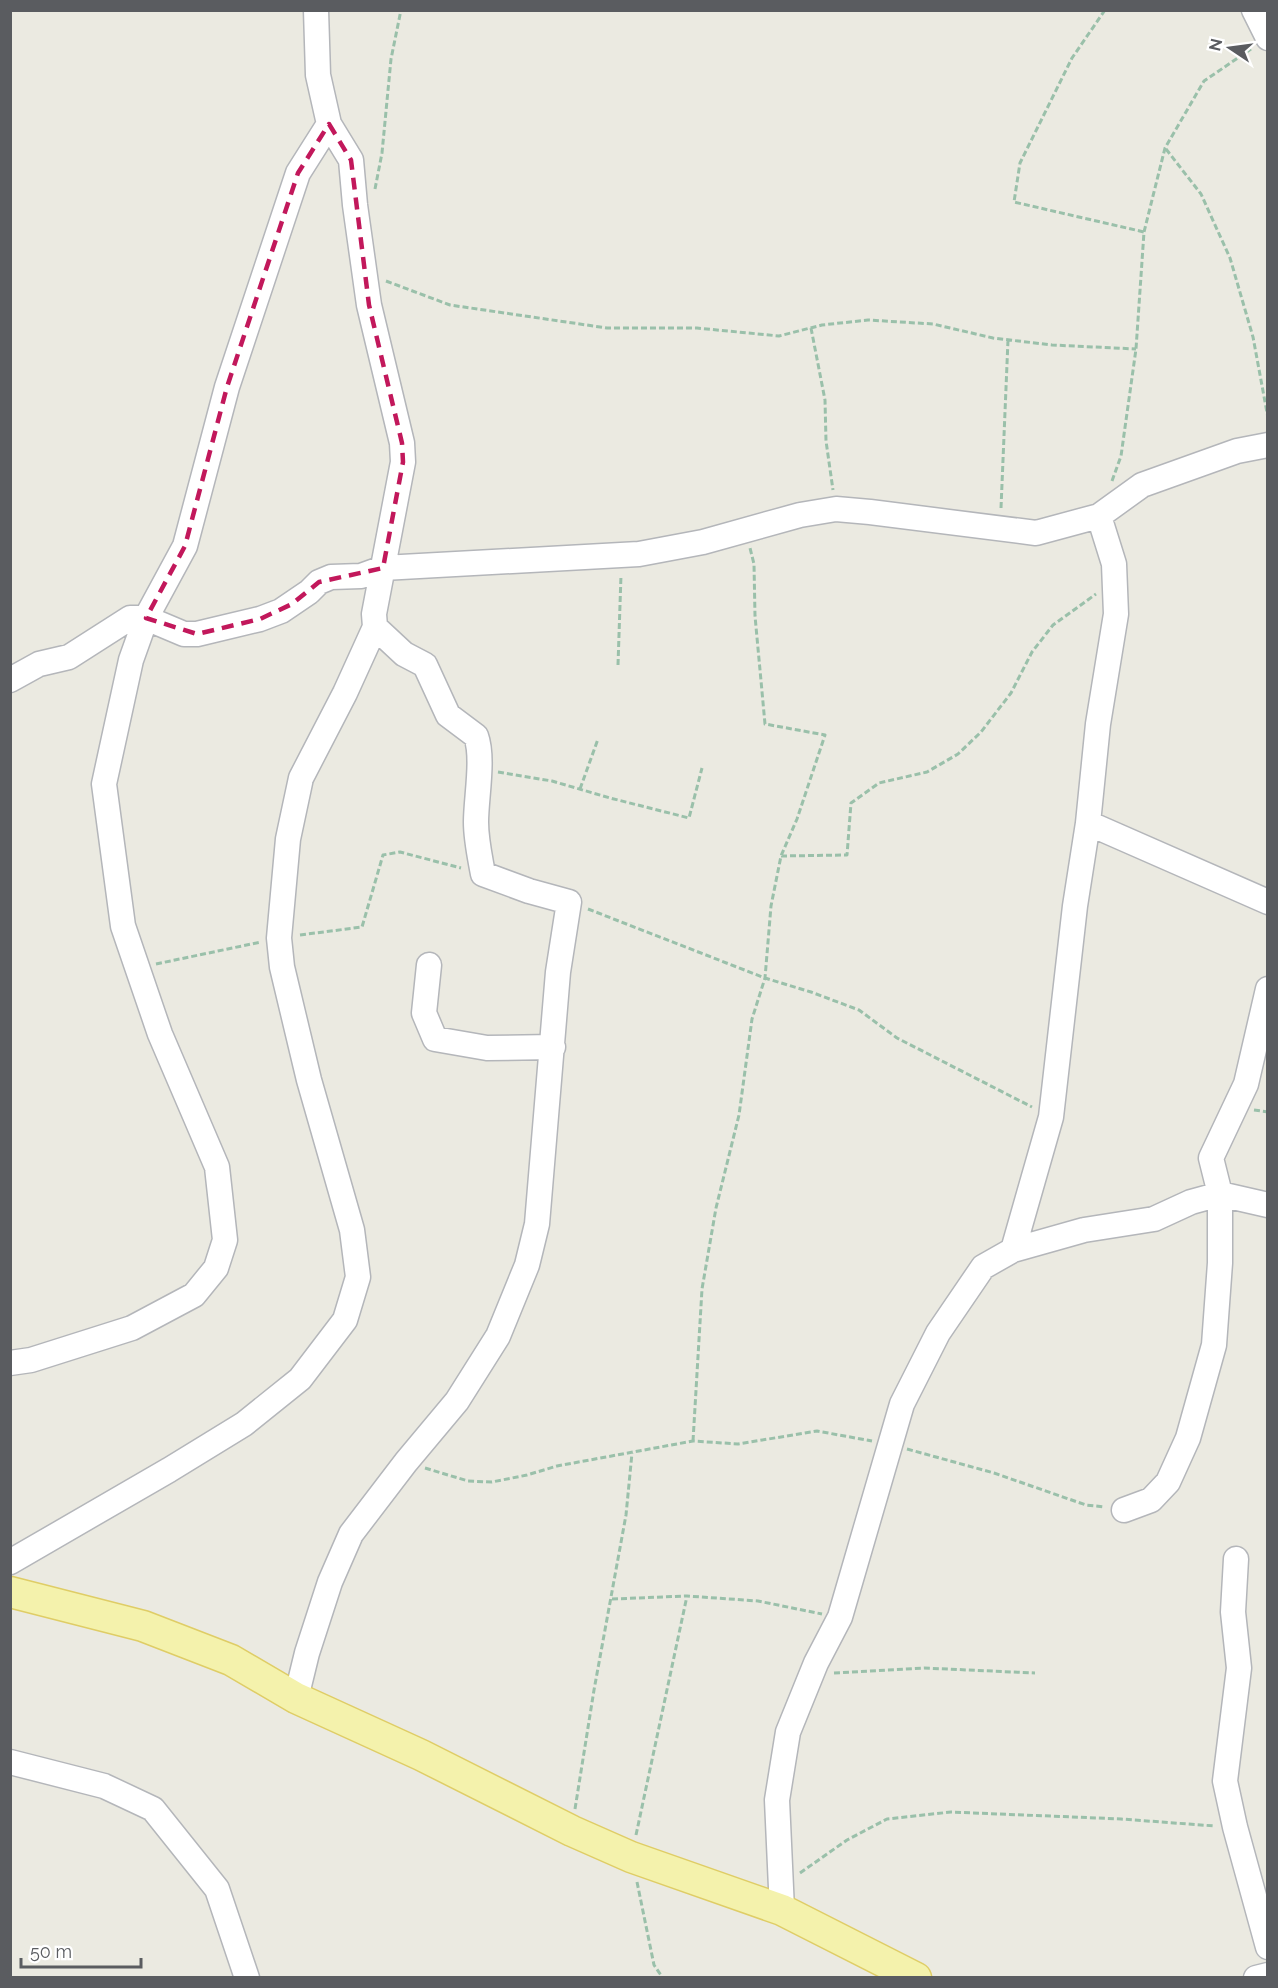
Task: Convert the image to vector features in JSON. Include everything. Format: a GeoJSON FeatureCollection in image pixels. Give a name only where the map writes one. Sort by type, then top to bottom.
{"type":"FeatureCollection","features":[{"type":"Feature","properties":{"kind":"main road"},"geometry":{"type":"LineString","coordinates":[[10,1592],[143,1626],[231,1660],[296,1698],[421,1755],[572,1831],[631,1857],[782,1898],[916,1977]]}},
{"type":"Feature","properties":{"kind":"street"},"geometry":{"type":"LineString","coordinates":[[10,1562],[244,1424],[300,1379],[345,1320],[358,1277],[352,1230],[309,1080],[282,967],[279,938],[288,839],[301,778],[345,693],[375,627],[374,614],[403,462],[402,443],[369,305],[351,160],[329,124],[318,75],[316,10]]}},
{"type":"Feature","properties":{"kind":"street"},"geometry":{"type":"LineString","coordinates":[[1254,10],[1267,38]]}},
{"type":"Feature","properties":{"kind":"street"},"geometry":{"type":"LineString","coordinates":[[10,1363],[32,1360],[132,1328],[194,1295],[216,1268],[225,1240],[217,1167],[160,1034],[123,926],[104,784],[131,660],[146,618],[185,546],[226,387],[298,173],[329,124]]}},
{"type":"Feature","properties":{"kind":"street"},"geometry":{"type":"LineString","coordinates":[[10,680],[39,664],[69,657],[130,618],[146,618],[184,634],[197,634],[260,619],[281,611],[309,592],[319,582],[331,577],[361,576],[383,568],[639,554],[703,542],[745,528],[836,509],[1036,533],[1099,516],[1142,484],[1237,451],[1268,445]]}},
{"type":"Feature","properties":{"kind":"street"},"geometry":{"type":"LineString","coordinates":[[1013,1250],[1051,1117],[1075,906],[1088,823],[1098,724],[1116,614],[1114,564],[1099,516]]}},
{"type":"Feature","properties":{"kind":"street"},"geometry":{"type":"LineString","coordinates":[[296,1698],[330,1582],[351,1534],[406,1462],[457,1401],[498,1336],[527,1265],[537,1224],[558,972],[569,902],[529,891],[483,874],[477,846],[479,749],[476,736],[448,715],[425,665],[404,654],[375,627]]}},
{"type":"Feature","properties":{"kind":"street"},"geometry":{"type":"LineString","coordinates":[[1088,823],[1268,902]]}},
{"type":"Feature","properties":{"kind":"street"},"geometry":{"type":"LineString","coordinates":[[429,965],[424,1013],[435,1039],[488,1048],[553,1047]]}},
{"type":"Feature","properties":{"kind":"street"},"geometry":{"type":"LineString","coordinates":[[1124,1510],[1151,1500],[1168,1482],[1188,1437],[1214,1345],[1220,1263],[1220,1194],[1211,1158],[1246,1084],[1268,989]]}},
{"type":"Feature","properties":{"kind":"street"},"geometry":{"type":"LineString","coordinates":[[782,1898],[777,1800],[788,1732],[811,1675],[840,1617],[902,1404],[938,1333],[983,1267],[1013,1250],[1084,1230],[1154,1219],[1191,1202],[1220,1194],[1268,1205]]}},
{"type":"Feature","properties":{"kind":"street"},"geometry":{"type":"LineString","coordinates":[[1236,1559],[1233,1612],[1239,1668],[1226,1781],[1235,1827],[1268,1947]]}},
{"type":"Feature","properties":{"kind":"street"},"geometry":{"type":"LineString","coordinates":[[10,1762],[104,1786],[153,1809],[216,1889],[247,1977]]}},
{"type":"Feature","properties":{"kind":"street"},"geometry":{"type":"LineString","coordinates":[[1256,1977],[1268,1975]]}},
{"type":"Feature","properties":{"kind":"path"},"geometry":{"type":"LineString","coordinates":[[373,197],[382,153],[391,59],[401,10]]}},
{"type":"Feature","properties":{"kind":"path"},"geometry":{"type":"LineString","coordinates":[[1105,10],[1072,58],[1020,163],[1014,202],[1144,232]]}},
{"type":"Feature","properties":{"kind":"path"},"geometry":{"type":"LineString","coordinates":[[1099,516],[1120,456],[1136,349],[1144,232],[1165,148],[1204,81],[1267,38]]}},
{"type":"Feature","properties":{"kind":"path"},"geometry":{"type":"LineString","coordinates":[[1165,148],[1201,194],[1230,258],[1253,337],[1268,418]]}},
{"type":"Feature","properties":{"kind":"path"},"geometry":{"type":"LineString","coordinates":[[365,273],[450,305],[607,328],[697,328],[779,336],[810,328],[868,320],[933,324],[1008,340],[1052,345],[1136,349]]}},
{"type":"Feature","properties":{"kind":"path"},"geometry":{"type":"LineString","coordinates":[[810,328],[825,400],[826,441],[836,509]]}},
{"type":"Feature","properties":{"kind":"path"},"geometry":{"type":"LineString","coordinates":[[1000,528],[1008,340]]}},
{"type":"Feature","properties":{"kind":"path"},"geometry":{"type":"LineString","coordinates":[[693,1441],[702,1289],[716,1208],[739,1115],[752,1019],[765,978],[771,906],[781,856],[797,819],[825,735],[765,724],[755,616],[753,564],[745,528]]}},
{"type":"Feature","properties":{"kind":"path"},"geometry":{"type":"LineString","coordinates":[[618,665],[622,555]]}},
{"type":"Feature","properties":{"kind":"path"},"geometry":{"type":"LineString","coordinates":[[781,856],[847,855],[851,803],[879,783],[927,772],[958,754],[981,732],[1011,693],[1032,652],[1053,625],[1098,593]]}},
{"type":"Feature","properties":{"kind":"path"},"geometry":{"type":"LineString","coordinates":[[580,789],[597,740]]}},
{"type":"Feature","properties":{"kind":"path"},"geometry":{"type":"LineString","coordinates":[[478,769],[552,781],[689,818],[702,768]]}},
{"type":"Feature","properties":{"kind":"path"},"geometry":{"type":"LineString","coordinates":[[137,968],[279,938],[362,927],[383,855],[400,852],[483,874]]}},
{"type":"Feature","properties":{"kind":"path"},"geometry":{"type":"LineString","coordinates":[[569,902],[765,978],[812,992],[859,1010],[897,1038],[1051,1117]]}},
{"type":"Feature","properties":{"kind":"path"},"geometry":{"type":"LineString","coordinates":[[406,1462],[468,1481],[492,1482],[693,1441],[738,1444],[817,1431],[889,1444],[994,1473],[1086,1505],[1124,1510]]}},
{"type":"Feature","properties":{"kind":"path"},"geometry":{"type":"LineString","coordinates":[[572,1831],[594,1689],[626,1515],[632,1453]]}},
{"type":"Feature","properties":{"kind":"path"},"geometry":{"type":"LineString","coordinates":[[612,1599],[687,1596],[758,1601],[840,1617]]}},
{"type":"Feature","properties":{"kind":"path"},"geometry":{"type":"LineString","coordinates":[[663,1977],[654,1965],[631,1857],[687,1596]]}},
{"type":"Feature","properties":{"kind":"path"},"geometry":{"type":"LineString","coordinates":[[811,1675],[924,1668],[1035,1673]]}},
{"type":"Feature","properties":{"kind":"path"},"geometry":{"type":"LineString","coordinates":[[782,1898],[847,1840],[887,1819],[951,1812],[1122,1819],[1235,1827]]}},
{"type":"Feature","properties":{"kind":"highlighted area"},"geometry":{"type":"Polygon","coordinates":[[[329,124],[351,160],[369,305],[402,443],[403,462],[383,568],[319,582],[292,604],[260,619],[197,634],[146,618],[185,546],[227,387],[298,173],[329,124]]]}}]}
